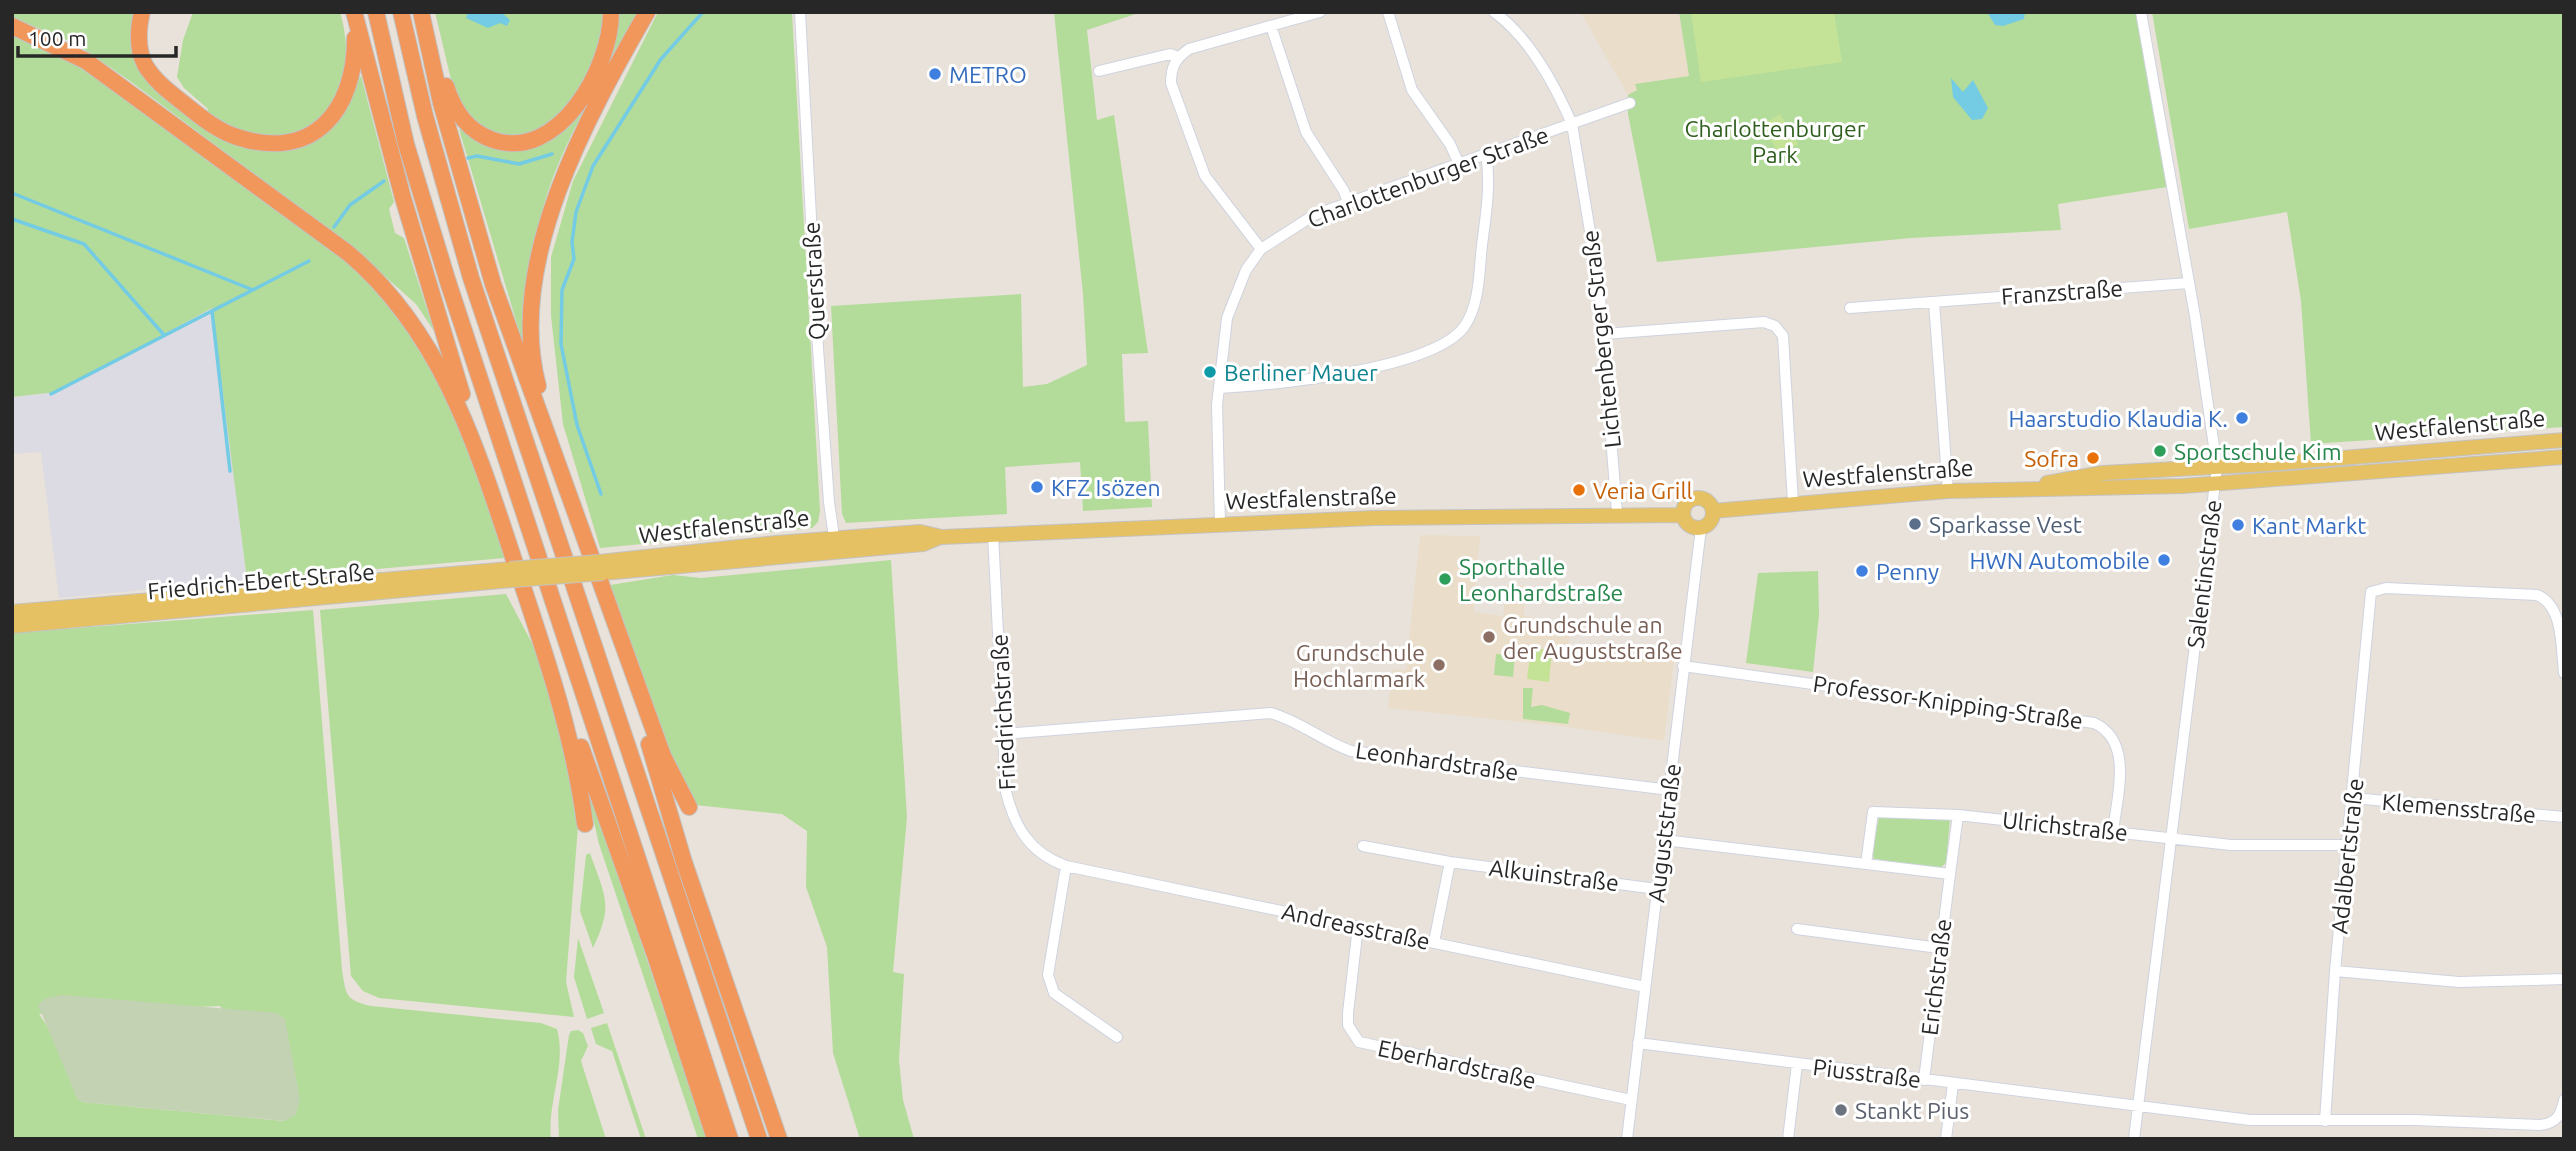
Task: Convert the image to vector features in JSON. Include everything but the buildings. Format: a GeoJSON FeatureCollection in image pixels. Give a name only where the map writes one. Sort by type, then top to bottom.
{"type":"FeatureCollection","features":[{"type":"Feature","properties":{"kind":"highway"},"geometry":{"type":"LineString","coordinates":[[142,12],[138,41],[144,62],[153,76],[219,129],[235,137],[272,143],[310,136],[324,127],[343,104],[355,60],[354,14]]}},
{"type":"Feature","properties":{"kind":"highway"},"geometry":{"type":"LineString","coordinates":[[376,12],[406,144],[448,282],[730,1139]]}},
{"type":"Feature","properties":{"kind":"highway"},"geometry":{"type":"LineString","coordinates":[[401,12],[428,129],[471,278],[760,1139]]}},
{"type":"Feature","properties":{"kind":"highway"},"geometry":{"type":"LineString","coordinates":[[422,12],[449,98],[462,119],[486,138],[518,144],[547,135],[570,115],[606,43],[611,12]]}},
{"type":"Feature","properties":{"kind":"highway"},"geometry":{"type":"LineString","coordinates":[[422,12],[441,103],[493,284],[615,628],[663,756],[689,807]]}},
{"type":"Feature","properties":{"kind":"highway"},"geometry":{"type":"LineString","coordinates":[[562,473],[536,377],[533,309],[538,260],[561,178],[647,12]]}},
{"type":"Feature","properties":{"kind":"highway"},"geometry":{"type":"LineString","coordinates":[[354,14],[403,198],[497,510]]}},
{"type":"Feature","properties":{"kind":"highway"},"geometry":{"type":"LineString","coordinates":[[12,26],[65,49],[128,90],[369,271],[403,311],[433,354],[470,430],[539,637],[577,764],[585,824]]}},
{"type":"Feature","properties":{"kind":"highway"},"geometry":{"type":"LineString","coordinates":[[615,628],[664,800],[779,1139]]}},
{"type":"Feature","properties":{"kind":"highway"},"geometry":{"type":"LineString","coordinates":[[539,637],[599,795],[715,1139]]}},
{"type":"Feature","properties":{"kind":"main road","name":"Westfalenstraße"},"geometry":{"type":"LineString","coordinates":[[2025,487],[2103,473],[2217,467],[2564,440]]}},
{"type":"Feature","properties":{"kind":"main road","name":"Westfalenstraße"},"geometry":{"type":"LineString","coordinates":[[512,575],[835,544],[923,544],[942,537],[993,534],[1220,524],[1617,513],[1683,515],[1688,502],[1697,498],[1706,500],[1713,512],[1948,491],[2025,487],[2077,490],[2215,484],[2564,457]]}},
{"type":"Feature","properties":{"kind":"main road"},"geometry":{"type":"LineString","coordinates":[[1683,515],[1689,525],[1701,528],[1712,520],[1713,512]]}},
{"type":"Feature","properties":{"kind":"main road","name":"Friedrich-Ebert-Straße"},"geometry":{"type":"LineString","coordinates":[[12,612],[512,575]]}},
{"type":"Feature","properties":{"kind":"main road","name":"Friedrich-Ebert-Straße"},"geometry":{"type":"LineString","coordinates":[[12,626],[512,575]]}},
{"type":"Feature","properties":{"kind":"street","name":"Querstraße"},"geometry":{"type":"LineString","coordinates":[[800,12],[828,502],[835,544]]}},
{"type":"Feature","properties":{"kind":"street"},"geometry":{"type":"LineString","coordinates":[[1261,249],[1205,176],[1171,83],[1171,68],[1178,57],[1189,49],[1320,12]]}},
{"type":"Feature","properties":{"kind":"street"},"geometry":{"type":"LineString","coordinates":[[1388,12],[1412,90],[1450,144],[1459,164]]}},
{"type":"Feature","properties":{"kind":"street","name":"Lichtenberger Straße"},"geometry":{"type":"LineString","coordinates":[[1494,12],[1520,36],[1563,104],[1572,124],[1600,285],[1617,513]]}},
{"type":"Feature","properties":{"kind":"street","name":"Salentinstraße"},"geometry":{"type":"LineString","coordinates":[[2134,1139],[2217,467],[2189,283],[2141,12]]}},
{"type":"Feature","properties":{"kind":"street"},"geometry":{"type":"LineString","coordinates":[[1272,26],[1307,132],[1344,191],[1348,203]]}},
{"type":"Feature","properties":{"kind":"street"},"geometry":{"type":"LineString","coordinates":[[1099,71],[1170,54],[1178,57]]}},
{"type":"Feature","properties":{"kind":"street","name":"Charlottenburger Straße"},"geometry":{"type":"LineString","coordinates":[[1220,524],[1216,456],[1219,388],[1227,318],[1246,270],[1261,249],[1314,215],[1630,103]]}},
{"type":"Feature","properties":{"kind":"street"},"geometry":{"type":"LineString","coordinates":[[1219,388],[1282,384],[1344,373],[1427,351],[1454,338],[1474,308],[1490,180],[1486,154]]}},
{"type":"Feature","properties":{"kind":"street","name":"Franzstraße"},"geometry":{"type":"LineString","coordinates":[[1850,308],[2189,283]]}},
{"type":"Feature","properties":{"kind":"street"},"geometry":{"type":"LineString","coordinates":[[1934,302],[1948,491]]}},
{"type":"Feature","properties":{"kind":"street"},"geometry":{"type":"LineString","coordinates":[[1604,334],[1764,322],[1779,329],[1783,336],[1793,503]]}},
{"type":"Feature","properties":{"kind":"street","name":"Auguststraße"},"geometry":{"type":"LineString","coordinates":[[1627,1139],[1701,528]]}},
{"type":"Feature","properties":{"kind":"street","name":"Friedrichstraße"},"geometry":{"type":"LineString","coordinates":[[993,534],[1006,792],[1010,810],[1034,850],[1066,866]]}},
{"type":"Feature","properties":{"kind":"street","name":"Adalbertstraße"},"geometry":{"type":"LineString","coordinates":[[2325,1121],[2335,971],[2371,592],[2386,588],[2512,593],[2546,598],[2558,625],[2564,673]]}},
{"type":"Feature","properties":{"kind":"street","name":"Professor-Knipping-Straße"},"geometry":{"type":"LineString","coordinates":[[1683,666],[2094,723],[2111,735],[2117,747],[2119,778],[2113,831]]}},
{"type":"Feature","properties":{"kind":"street","name":"Leonhardstraße"},"geometry":{"type":"LineString","coordinates":[[1003,734],[1271,713],[1287,718],[1330,744],[1351,751],[1670,790]]}},
{"type":"Feature","properties":{"kind":"street","name":"Klemensstraße"},"geometry":{"type":"LineString","coordinates":[[2353,798],[2564,817]]}},
{"type":"Feature","properties":{"kind":"street","name":"Ulrichstraße"},"geometry":{"type":"LineString","coordinates":[[1866,863],[1872,812],[1958,815],[2231,845],[2348,845]]}},
{"type":"Feature","properties":{"kind":"street"},"geometry":{"type":"LineString","coordinates":[[1664,840],[1950,874],[1958,815]]}},
{"type":"Feature","properties":{"kind":"street","name":"Alkuinstraße"},"geometry":{"type":"LineString","coordinates":[[1363,846],[1450,862],[1657,889]]}},
{"type":"Feature","properties":{"kind":"street"},"geometry":{"type":"LineString","coordinates":[[1434,942],[1450,862]]}},
{"type":"Feature","properties":{"kind":"street"},"geometry":{"type":"LineString","coordinates":[[1066,866],[1048,975],[1054,993],[1117,1037]]}},
{"type":"Feature","properties":{"kind":"street","name":"Andreasstraße"},"geometry":{"type":"LineString","coordinates":[[1066,866],[1645,987]]}},
{"type":"Feature","properties":{"kind":"street","name":"Erichstraße"},"geometry":{"type":"LineString","coordinates":[[1924,1080],[1938,948],[1950,874]]}},
{"type":"Feature","properties":{"kind":"street","name":"Eberhardstraße"},"geometry":{"type":"LineString","coordinates":[[1357,926],[1348,1025],[1359,1042],[1631,1100]]}},
{"type":"Feature","properties":{"kind":"street"},"geometry":{"type":"LineString","coordinates":[[1797,929],[1938,948]]}},
{"type":"Feature","properties":{"kind":"street"},"geometry":{"type":"LineString","coordinates":[[2335,971],[2459,982],[2564,979]]}},
{"type":"Feature","properties":{"kind":"street","name":"Piusstraße"},"geometry":{"type":"LineString","coordinates":[[1638,1043],[2250,1120],[2414,1119],[2540,1125],[2551,1124],[2558,1118],[2564,1100]]}},
{"type":"Feature","properties":{"kind":"street"},"geometry":{"type":"LineString","coordinates":[[1788,1139],[1797,1064]]}},
{"type":"Feature","properties":{"kind":"street"},"geometry":{"type":"LineString","coordinates":[[1946,1139],[1953,1084]]}},
{"type":"Feature","properties":{"kind":"shaded area"},"geometry":{"type":"Polygon","coordinates":[[[1580,12],[1679,12],[1689,76],[1635,84],[1637,90],[1628,95],[1580,12]]]}},
{"type":"Feature","properties":{"kind":"shaded area"},"geometry":{"type":"Polygon","coordinates":[[[213,307],[247,580],[59,598],[41,452],[12,454],[12,397],[57,392],[213,307]]]}},
{"type":"Feature","properties":{"kind":"shaded area","name":"Grundschule an der Auguststraße"},"geometry":{"type":"Polygon","coordinates":[[[1420,535],[1480,536],[1474,612],[1503,616],[1507,585],[1527,586],[1523,616],[1545,619],[1545,626],[1570,629],[1569,645],[1674,659],[1664,741],[1568,727],[1388,708],[1393,669],[1406,670],[1420,535]]]}},
{"type":"Feature","properties":{"kind":"green space"},"geometry":{"type":"Polygon","coordinates":[[[12,12],[137,12],[135,50],[215,133],[295,146],[361,76],[394,202],[389,209],[395,233],[404,238],[434,331],[416,304],[352,247],[78,45],[12,17],[12,12]]]}},
{"type":"Feature","properties":{"kind":"green space"},"geometry":{"type":"Polygon","coordinates":[[[193,12],[340,12],[346,63],[341,86],[331,106],[317,122],[297,133],[273,137],[240,133],[207,114],[208,109],[184,88],[177,77],[183,40],[193,12]]]}},
{"type":"Feature","properties":{"kind":"green space"},"geometry":{"type":"Polygon","coordinates":[[[435,12],[605,12],[599,50],[569,107],[540,133],[500,138],[470,118],[453,88],[435,12]]]}},
{"type":"Feature","properties":{"kind":"green space"},"geometry":{"type":"Polygon","coordinates":[[[620,12],[640,12],[571,136],[549,188],[542,213],[533,268],[528,361],[459,129],[537,145],[613,45],[620,12]]]}},
{"type":"Feature","properties":{"kind":"green space"},"geometry":{"type":"Polygon","coordinates":[[[658,12],[792,12],[820,511],[818,522],[812,528],[600,548],[563,424],[551,316],[551,257],[573,181],[658,12]]]}},
{"type":"Feature","properties":{"kind":"green space"},"geometry":{"type":"Polygon","coordinates":[[[1054,12],[1142,12],[1087,30],[1097,120],[1114,115],[1148,353],[1122,354],[1125,422],[1148,421],[1152,507],[1083,511],[1080,462],[1005,467],[1007,514],[846,523],[842,514],[831,306],[1021,294],[1023,387],[1047,384],[1087,365],[1083,294],[1054,12]]]}},
{"type":"Feature","properties":{"kind":"green space","name":"Charlottenburger Park"},"geometry":{"type":"Polygon","coordinates":[[[1679,12],[2136,12],[2167,187],[2058,204],[2061,230],[1911,238],[1657,262],[1628,114],[1628,95],[1637,90],[1635,84],[1689,76],[1679,12]]]}},
{"type":"Feature","properties":{"kind":"green space"},"geometry":{"type":"Polygon","coordinates":[[[1691,12],[1834,12],[1842,62],[1701,82],[1691,12]]]}},
{"type":"Feature","properties":{"kind":"green space"},"geometry":{"type":"Polygon","coordinates":[[[2152,12],[2564,12],[2564,427],[2311,444],[2301,301],[2287,212],[2189,229],[2152,12]]]}},
{"type":"Feature","properties":{"kind":"green space"},"geometry":{"type":"Polygon","coordinates":[[[12,32],[83,67],[119,90],[367,277],[421,344],[459,422],[505,558],[247,580],[212,308],[57,392],[12,397],[12,32]]]}},
{"type":"Feature","properties":{"kind":"green space"},"geometry":{"type":"Polygon","coordinates":[[[1780,114],[1798,144],[1780,155],[1762,125],[1780,114]]]}},
{"type":"Feature","properties":{"kind":"green space"},"geometry":{"type":"Polygon","coordinates":[[[891,560],[907,817],[893,972],[904,974],[899,1060],[903,1100],[914,1139],[860,1139],[833,1053],[827,947],[806,887],[807,831],[782,814],[695,805],[669,760],[610,585],[673,575],[701,578],[891,560]]]}},
{"type":"Feature","properties":{"kind":"green space"},"geometry":{"type":"Polygon","coordinates":[[[1818,571],[1819,615],[1813,672],[1746,663],[1758,573],[1818,571]]]}},
{"type":"Feature","properties":{"kind":"green space"},"geometry":{"type":"Polygon","coordinates":[[[506,594],[533,645],[565,735],[579,813],[566,982],[574,1017],[379,998],[363,991],[351,976],[320,610],[506,594]]]}},
{"type":"Feature","properties":{"kind":"green space"},"geometry":{"type":"Polygon","coordinates":[[[313,610],[342,970],[346,991],[351,999],[371,1006],[541,1023],[557,1029],[560,1057],[551,1139],[12,1139],[12,633],[313,610]],[[220,1006],[39,1014],[51,1032],[77,1098],[82,1102],[284,1121],[296,1114],[220,1006]]]}},
{"type":"Feature","properties":{"kind":"green space"},"geometry":{"type":"Polygon","coordinates":[[[1531,648],[1552,650],[1549,682],[1527,679],[1531,648]]]}},
{"type":"Feature","properties":{"kind":"green space"},"geometry":{"type":"Polygon","coordinates":[[[1496,654],[1515,655],[1513,677],[1494,675],[1496,654]]]}},
{"type":"Feature","properties":{"kind":"green space"},"geometry":{"type":"Polygon","coordinates":[[[1523,688],[1533,688],[1531,707],[1542,705],[1570,713],[1568,724],[1523,719],[1523,688]]]}},
{"type":"Feature","properties":{"kind":"green space"},"geometry":{"type":"Polygon","coordinates":[[[593,799],[707,1139],[698,1139],[599,844],[589,800],[593,799]]]}},
{"type":"Feature","properties":{"kind":"green space"},"geometry":{"type":"Polygon","coordinates":[[[1879,817],[1950,820],[1946,863],[1940,868],[1874,859],[1872,852],[1879,817]]]}},
{"type":"Feature","properties":{"kind":"green space"},"geometry":{"type":"Polygon","coordinates":[[[590,853],[605,900],[604,921],[593,948],[580,911],[586,855],[590,853]]]}},
{"type":"Feature","properties":{"kind":"green space"},"geometry":{"type":"Polygon","coordinates":[[[578,938],[604,1013],[587,1019],[574,977],[578,938]]]}},
{"type":"Feature","properties":{"kind":"green space"},"geometry":{"type":"Polygon","coordinates":[[[63,995],[277,1013],[285,1019],[300,1099],[296,1114],[285,1121],[82,1102],[77,1098],[38,1005],[46,998],[63,995]]]}},
{"type":"Feature","properties":{"kind":"green space"},"geometry":{"type":"Polygon","coordinates":[[[607,1023],[646,1139],[641,1139],[612,1051],[596,1044],[591,1028],[607,1023]]]}},
{"type":"Feature","properties":{"kind":"green space"},"geometry":{"type":"Polygon","coordinates":[[[578,1030],[583,1033],[588,1046],[581,1061],[606,1139],[559,1139],[558,1110],[569,1035],[571,1031],[578,1030]]]}},
{"type":"Feature","properties":{"kind":"water"},"geometry":{"type":"Polygon","coordinates":[[[468,12],[501,12],[510,20],[507,26],[500,23],[488,28],[466,18],[468,12]]]}},
{"type":"Feature","properties":{"kind":"water"},"geometry":{"type":"Polygon","coordinates":[[[1987,12],[2025,12],[2024,19],[2003,26],[1995,25],[1987,12]]]}},
{"type":"Feature","properties":{"kind":"water"},"geometry":{"type":"Polygon","coordinates":[[[1951,78],[1963,92],[1973,80],[1988,108],[1982,119],[1972,120],[1953,97],[1951,78]]]}},
{"type":"Feature","properties":{"kind":"waterway"},"geometry":{"type":"LineString","coordinates":[[601,494],[577,425],[561,344],[562,290],[574,259],[572,242],[576,212],[593,166],[661,59],[703,12]]}},
{"type":"Feature","properties":{"kind":"waterway"},"geometry":{"type":"LineString","coordinates":[[468,158],[477,156],[519,164],[552,154]]}},
{"type":"Feature","properties":{"kind":"waterway"},"geometry":{"type":"LineString","coordinates":[[334,227],[350,205],[384,181]]}},
{"type":"Feature","properties":{"kind":"waterway"},"geometry":{"type":"LineString","coordinates":[[12,193],[253,290]]}},
{"type":"Feature","properties":{"kind":"waterway"},"geometry":{"type":"LineString","coordinates":[[12,219],[84,244],[164,335]]}},
{"type":"Feature","properties":{"kind":"waterway"},"geometry":{"type":"LineString","coordinates":[[51,394],[309,261]]}},
{"type":"Feature","properties":{"kind":"waterway"},"geometry":{"type":"LineString","coordinates":[[212,311],[230,471]]}},
{"type":"Feature","properties":{"kind":"place","name":"METRO"},"geometry":{"type":"Point","coordinates":[935,74]}},
{"type":"Feature","properties":{"kind":"place","name":"Berliner Mauer"},"geometry":{"type":"Point","coordinates":[1210,372]}},
{"type":"Feature","properties":{"kind":"place","name":"Haarstudio Klaudia K."},"geometry":{"type":"Point","coordinates":[2242,418]}},
{"type":"Feature","properties":{"kind":"place","name":"Sportschule Kim"},"geometry":{"type":"Point","coordinates":[2160,451]}},
{"type":"Feature","properties":{"kind":"place","name":"Sofra"},"geometry":{"type":"Point","coordinates":[2093,458]}},
{"type":"Feature","properties":{"kind":"place","name":"KFZ Isözen"},"geometry":{"type":"Point","coordinates":[1037,487]}},
{"type":"Feature","properties":{"kind":"place","name":"Veria Grill"},"geometry":{"type":"Point","coordinates":[1579,490]}},
{"type":"Feature","properties":{"kind":"place","name":"Sparkasse Vest"},"geometry":{"type":"Point","coordinates":[1915,524]}},
{"type":"Feature","properties":{"kind":"place","name":"Kant Markt"},"geometry":{"type":"Point","coordinates":[2238,525]}},
{"type":"Feature","properties":{"kind":"place","name":"HWN Automobile"},"geometry":{"type":"Point","coordinates":[2164,560]}},
{"type":"Feature","properties":{"kind":"place","name":"Penny"},"geometry":{"type":"Point","coordinates":[1862,571]}},
{"type":"Feature","properties":{"kind":"place","name":"Sporthalle Leonhardstraße"},"geometry":{"type":"Point","coordinates":[1445,579]}},
{"type":"Feature","properties":{"kind":"place","name":"Grundschule an der Auguststraße"},"geometry":{"type":"Point","coordinates":[1489,637]}},
{"type":"Feature","properties":{"kind":"place","name":"Grundschule Hochlarmark"},"geometry":{"type":"Point","coordinates":[1439,665]}},
{"type":"Feature","properties":{"kind":"place","name":"Stankt Pius"},"geometry":{"type":"Point","coordinates":[1841,1110]}}]}
